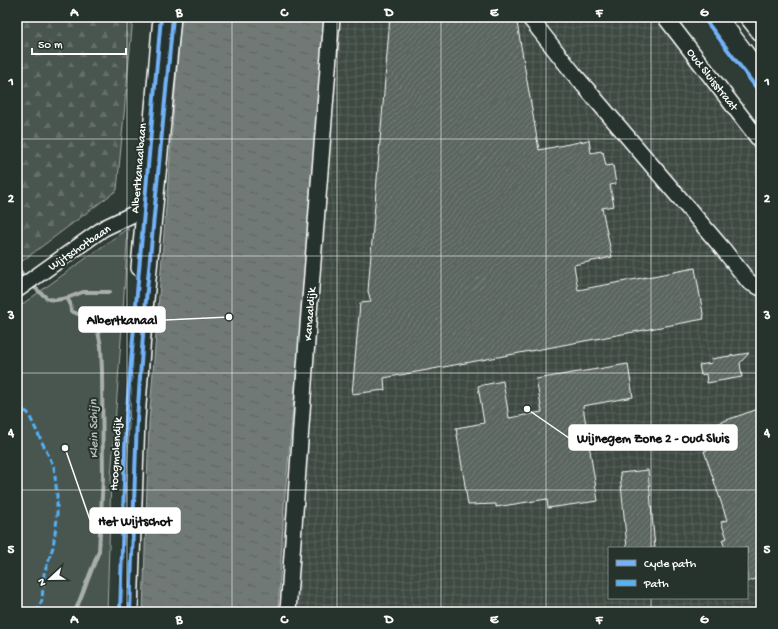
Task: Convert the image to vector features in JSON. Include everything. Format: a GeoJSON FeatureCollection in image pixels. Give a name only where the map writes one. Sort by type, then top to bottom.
{"type":"FeatureCollection","features":[{"type":"Feature","properties":{"kind":"main road"},"geometry":{"type":"LineString","coordinates":[[717,17],[761,75]]}},
{"type":"Feature","properties":{"kind":"main road"},"geometry":{"type":"LineString","coordinates":[[749,17],[761,32]]}},
{"type":"Feature","properties":{"kind":"street","name":"Albertkanaalbaan"},"geometry":{"type":"LineString","coordinates":[[134,321],[162,17]]}},
{"type":"Feature","properties":{"kind":"street"},"geometry":{"type":"LineString","coordinates":[[130,612],[137,420],[144,321],[173,17]]}},
{"type":"Feature","properties":{"kind":"street","name":"Kanaaldijk"},"geometry":{"type":"LineString","coordinates":[[288,612],[332,17]]}},
{"type":"Feature","properties":{"kind":"street"},"geometry":{"type":"LineString","coordinates":[[529,17],[574,74],[718,243],[749,282],[761,288]]}},
{"type":"Feature","properties":{"kind":"street","name":"Oud Sluisstraat"},"geometry":{"type":"LineString","coordinates":[[665,17],[761,142]]}},
{"type":"Feature","properties":{"kind":"street","name":"Wijtschotbaan"},"geometry":{"type":"LineString","coordinates":[[17,290],[104,228],[144,209]]}},
{"type":"Feature","properties":{"kind":"street","name":"Hoogmolendijk"},"geometry":{"type":"LineString","coordinates":[[120,612],[126,426],[134,321]]}},
{"type":"Feature","properties":{"kind":"shaded area"},"geometry":{"type":"Polygon","coordinates":[[[327,17],[665,17],[761,142],[761,612],[278,612],[284,506],[327,17]]]}},
{"type":"Feature","properties":{"kind":"green space"},"geometry":{"type":"Polygon","coordinates":[[[17,17],[133,17],[117,190],[17,265],[17,17]]]}},
{"type":"Feature","properties":{"kind":"green space"},"geometry":{"type":"Polygon","coordinates":[[[128,228],[111,478],[107,612],[17,612],[17,308],[128,228]]]}},
{"type":"Feature","properties":{"kind":"water"},"geometry":{"type":"Polygon","coordinates":[[[181,17],[327,17],[284,506],[278,612],[143,612],[149,423],[181,17]]]}},
{"type":"Feature","properties":{"kind":"building"},"geometry":{"type":"Polygon","coordinates":[[[390,17],[516,17],[539,150],[589,140],[591,153],[603,152],[606,166],[613,165],[616,184],[610,185],[614,206],[602,208],[612,257],[574,265],[578,290],[695,268],[704,319],[384,378],[385,390],[352,394],[360,303],[371,302],[368,291],[390,17]]]}},
{"type":"Feature","properties":{"kind":"building"},"geometry":{"type":"Polygon","coordinates":[[[749,353],[740,363],[742,377],[707,383],[706,374],[701,375],[699,365],[712,363],[711,359],[749,353]]]}},
{"type":"Feature","properties":{"kind":"building"},"geometry":{"type":"Polygon","coordinates":[[[628,364],[633,397],[583,406],[598,501],[548,508],[547,499],[496,507],[496,504],[468,505],[456,428],[484,423],[478,386],[503,381],[509,418],[542,412],[536,379],[628,364]]]}},
{"type":"Feature","properties":{"kind":"building"},"geometry":{"type":"Polygon","coordinates":[[[761,408],[761,577],[748,582],[748,547],[725,547],[722,540],[727,538],[721,522],[727,520],[704,451],[726,444],[718,423],[761,408]]]}},
{"type":"Feature","properties":{"kind":"building"},"geometry":{"type":"Polygon","coordinates":[[[648,470],[655,547],[627,547],[620,473],[648,470]]]}},
{"type":"Feature","properties":{"kind":"waterway","name":"Klein Schijn"},"geometry":{"type":"LineString","coordinates":[[17,267],[23,275]]}},
{"type":"Feature","properties":{"kind":"waterway","name":"Klein Schijn"},"geometry":{"type":"LineString","coordinates":[[34,287],[48,299],[56,300],[67,298],[83,292],[110,292]]}},
{"type":"Feature","properties":{"kind":"waterway","name":"Klein Schijn"},"geometry":{"type":"LineString","coordinates":[[67,298],[70,303],[71,311],[78,314],[107,319]]}},
{"type":"Feature","properties":{"kind":"waterway","name":"Klein Schijn"},"geometry":{"type":"LineString","coordinates":[[75,612],[99,551],[103,477],[102,371],[101,346],[95,317]]}},
{"type":"Feature","properties":{"kind":"marked path"},"geometry":{"type":"LineString","coordinates":[[17,406],[28,413],[54,467],[57,495],[57,519],[53,547],[44,574],[42,600],[37,612]]}},
{"type":"Feature","properties":{"kind":"cycle path"},"geometry":{"type":"LineString","coordinates":[[120,612],[126,419],[161,17]]}},
{"type":"Feature","properties":{"kind":"cycle path"},"geometry":{"type":"LineString","coordinates":[[130,612],[137,420],[144,321],[173,17]]}},
{"type":"Feature","properties":{"kind":"cycle path"},"geometry":{"type":"LineString","coordinates":[[703,17],[761,94]]}},
{"type":"Feature","properties":{"kind":"place","name":"Albertkanaal"},"geometry":{"type":"Point","coordinates":[229,317]}},
{"type":"Feature","properties":{"kind":"place","name":"Wijnegem Zone 2 - Oud Sluis"},"geometry":{"type":"Point","coordinates":[527,409]}},
{"type":"Feature","properties":{"kind":"place","name":"Het Wijtschot"},"geometry":{"type":"Point","coordinates":[65,448]}}]}
